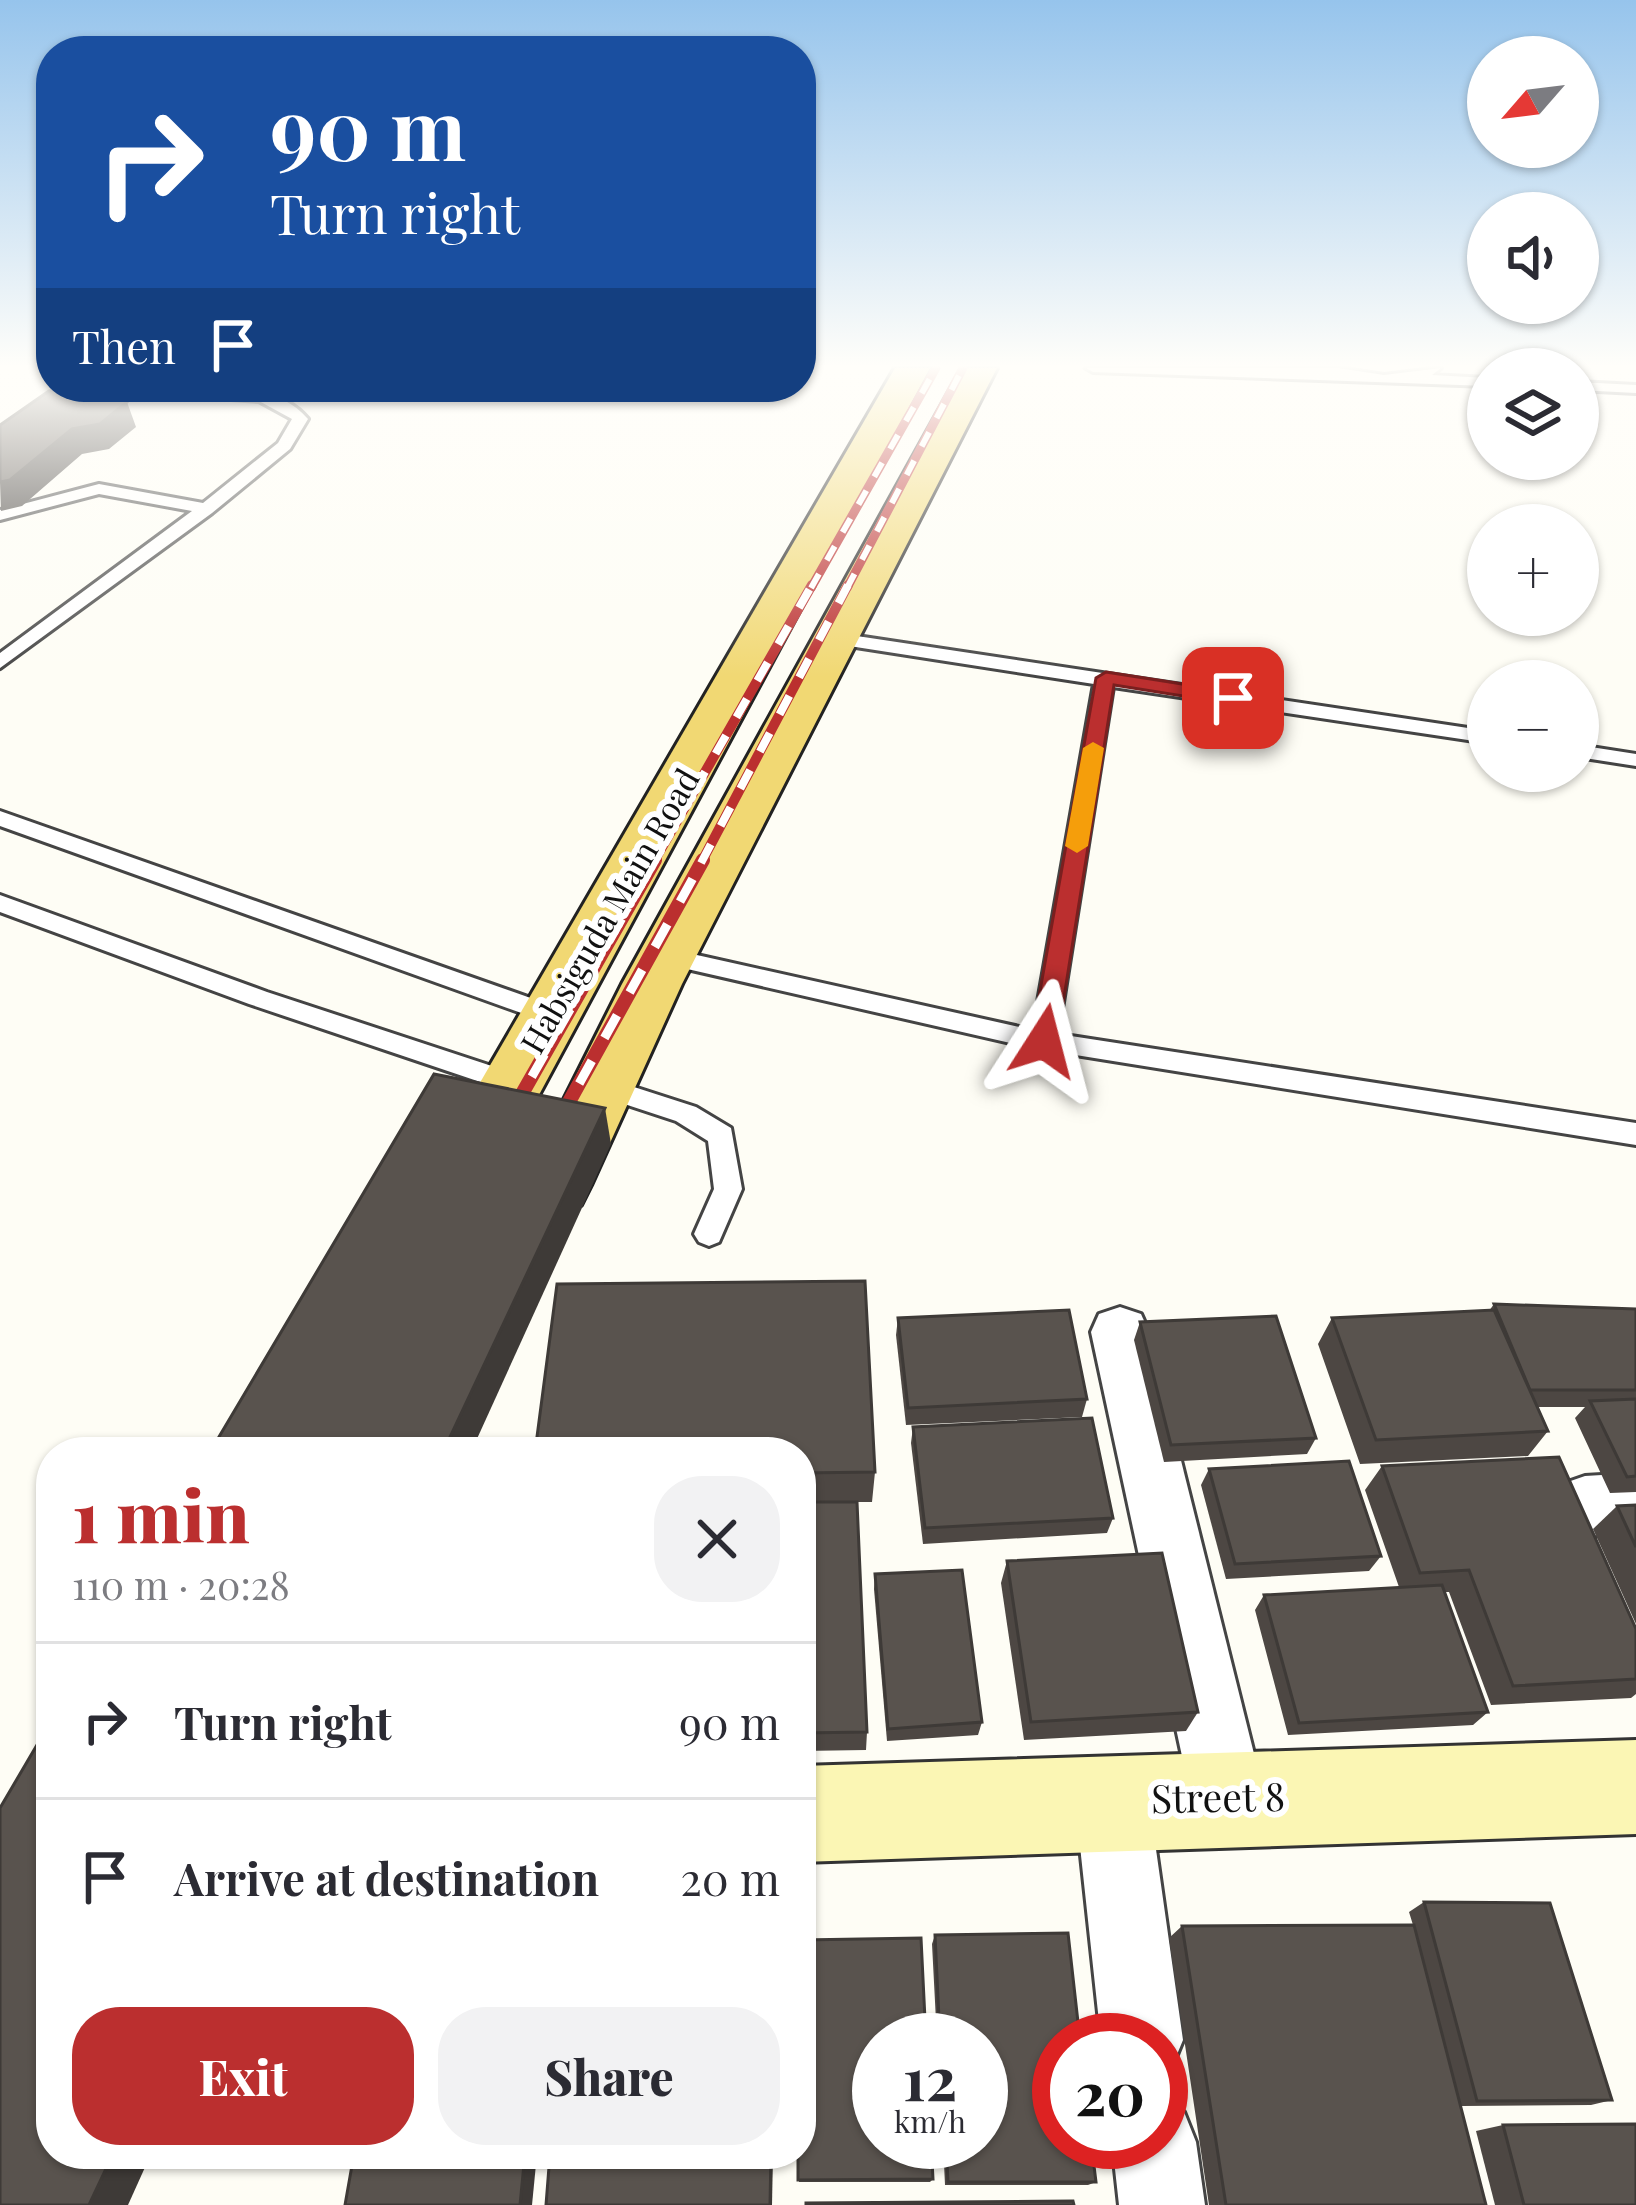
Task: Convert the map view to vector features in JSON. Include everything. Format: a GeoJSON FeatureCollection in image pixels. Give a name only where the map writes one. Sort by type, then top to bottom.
{"type":"FeatureCollection","features":[{"type":"Feature","properties":{"kind":"main road","name":"Habsiguda Main Road"},"geometry":{"type":"LineString","coordinates":[[443,1206],[856,471]]}},
{"type":"Feature","properties":{"kind":"main road","name":"Habsiguda Main Road"},"geometry":{"type":"LineString","coordinates":[[531,1238],[603,1087],[837,639],[918,471]]}},
{"type":"Feature","properties":{"kind":"street"},"geometry":{"type":"LineString","coordinates":[[1120,1332],[1228,1798]]}},
{"type":"Feature","properties":{"kind":"street","name":"Street 8"},"geometry":{"type":"LineString","coordinates":[[816,1813],[1112,1800],[1636,1787]]}},
{"type":"Feature","properties":{"kind":"street"},"geometry":{"type":"LineString","coordinates":[[1112,1800],[1139,2013]]}},
{"type":"Feature","properties":{"kind":"street"},"geometry":{"type":"LineString","coordinates":[[1157,2169],[1162,2205]]}},
{"type":"Feature","properties":{"kind":"lane"},"geometry":{"type":"LineString","coordinates":[[0,662],[253,471]]}},
{"type":"Feature","properties":{"kind":"lane"},"geometry":{"type":"LineString","coordinates":[[0,515],[100,490],[206,509]]}},
{"type":"Feature","properties":{"kind":"lane"},"geometry":{"type":"LineString","coordinates":[[837,639],[1467,734]]}},
{"type":"Feature","properties":{"kind":"lane"},"geometry":{"type":"LineString","coordinates":[[1044,1041],[1106,678]]}},
{"type":"Feature","properties":{"kind":"lane"},"geometry":{"type":"LineString","coordinates":[[1599,755],[1636,760]]}},
{"type":"Feature","properties":{"kind":"lane"},"geometry":{"type":"LineString","coordinates":[[0,818],[550,1014]]}},
{"type":"Feature","properties":{"kind":"lane"},"geometry":{"type":"LineString","coordinates":[[0,903],[258,998],[513,1083]]}},
{"type":"Feature","properties":{"kind":"lane"},"geometry":{"type":"LineString","coordinates":[[670,956],[1044,1041],[1636,1135]]}},
{"type":"Feature","properties":{"kind":"lane"},"geometry":{"type":"LineString","coordinates":[[603,1087],[686,1114],[721,1136],[728,1190],[709,1234]]}},
{"type":"Feature","properties":{"kind":"building"},"geometry":{"type":"Polygon","coordinates":[[[0,471],[21,471],[10,480],[0,482],[0,471]]]}},
{"type":"Feature","properties":{"kind":"building"},"geometry":{"type":"Polygon","coordinates":[[[434,1074],[605,1108],[450,1437],[219,1437],[434,1074]]]}},
{"type":"Feature","properties":{"kind":"building"},"geometry":{"type":"Polygon","coordinates":[[[865,1281],[875,1472],[816,1473],[816,1437],[537,1437],[557,1284],[865,1281]]]}},
{"type":"Feature","properties":{"kind":"building"},"geometry":{"type":"Polygon","coordinates":[[[1494,1304],[1636,1309],[1636,1390],[1530,1390],[1494,1304]]]}},
{"type":"Feature","properties":{"kind":"building"},"geometry":{"type":"Polygon","coordinates":[[[1069,1310],[1087,1399],[908,1408],[898,1318],[1069,1310]]]}},
{"type":"Feature","properties":{"kind":"building"},"geometry":{"type":"Polygon","coordinates":[[[1494,1310],[1548,1431],[1376,1440],[1332,1318],[1494,1310]]]}},
{"type":"Feature","properties":{"kind":"building"},"geometry":{"type":"Polygon","coordinates":[[[1276,1316],[1316,1438],[1171,1445],[1140,1322],[1276,1316]]]}},
{"type":"Feature","properties":{"kind":"building"},"geometry":{"type":"Polygon","coordinates":[[[1636,1399],[1636,1476],[1627,1477],[1590,1401],[1636,1399]]]}},
{"type":"Feature","properties":{"kind":"building"},"geometry":{"type":"Polygon","coordinates":[[[1092,1418],[1113,1518],[925,1528],[913,1427],[1092,1418]]]}},
{"type":"Feature","properties":{"kind":"building"},"geometry":{"type":"Polygon","coordinates":[[[1559,1457],[1636,1629],[1636,1679],[1513,1686],[1469,1570],[1420,1573],[1382,1466],[1559,1457]]]}},
{"type":"Feature","properties":{"kind":"building"},"geometry":{"type":"Polygon","coordinates":[[[1349,1461],[1381,1556],[1235,1564],[1209,1469],[1349,1461]]]}},
{"type":"Feature","properties":{"kind":"building"},"geometry":{"type":"Polygon","coordinates":[[[816,1502],[857,1502],[867,1732],[816,1733],[816,1502]]]}},
{"type":"Feature","properties":{"kind":"building"},"geometry":{"type":"Polygon","coordinates":[[[1636,1505],[1636,1547],[1617,1506],[1636,1505]]]}},
{"type":"Feature","properties":{"kind":"building"},"geometry":{"type":"Polygon","coordinates":[[[1162,1553],[1198,1712],[1031,1722],[1007,1561],[1162,1553]]]}},
{"type":"Feature","properties":{"kind":"building"},"geometry":{"type":"Polygon","coordinates":[[[962,1570],[982,1722],[888,1729],[875,1574],[962,1570]]]}},
{"type":"Feature","properties":{"kind":"building"},"geometry":{"type":"Polygon","coordinates":[[[1442,1585],[1488,1712],[1299,1723],[1264,1595],[1442,1585]]]}},
{"type":"Feature","properties":{"kind":"building"},"geometry":{"type":"Polygon","coordinates":[[[36,1747],[36,2169],[106,2169],[89,2205],[0,2205],[0,1808],[36,1747]]]}},
{"type":"Feature","properties":{"kind":"building"},"geometry":{"type":"Polygon","coordinates":[[[1424,1902],[1550,1903],[1612,2100],[1477,2101],[1424,1902]]]}},
{"type":"Feature","properties":{"kind":"building"},"geometry":{"type":"Polygon","coordinates":[[[1414,1925],[1486,2205],[1226,2205],[1182,1926],[1414,1925]]]}},
{"type":"Feature","properties":{"kind":"building"},"geometry":{"type":"Polygon","coordinates":[[[1068,1933],[1077,2013],[1032,2013],[1032,2169],[1094,2169],[1096,2182],[948,2182],[947,2169],[1008,2169],[1008,2013],[939,2013],[935,1935],[1068,1933]]]}},
{"type":"Feature","properties":{"kind":"building"},"geometry":{"type":"Polygon","coordinates":[[[921,1938],[925,2013],[852,2013],[852,2169],[932,2169],[933,2179],[798,2180],[798,2169],[816,2169],[816,1940],[921,1938]]]}},
{"type":"Feature","properties":{"kind":"building"},"geometry":{"type":"Polygon","coordinates":[[[1636,2124],[1636,2205],[1524,2205],[1503,2125],[1636,2124]]]}},
{"type":"Feature","properties":{"kind":"building"},"geometry":{"type":"Polygon","coordinates":[[[351,2169],[524,2169],[520,2205],[345,2205],[351,2169]]]}},
{"type":"Feature","properties":{"kind":"building"},"geometry":{"type":"Polygon","coordinates":[[[549,2169],[771,2169],[770,2205],[546,2205],[549,2169]]]}},
{"type":"Feature","properties":{"kind":"building"},"geometry":{"type":"Polygon","coordinates":[[[1073,2201],[1074,2205],[806,2205],[806,2203],[1073,2201]]]}},
{"type":"Feature","properties":{"kind":"railway"},"geometry":{"type":"LineString","coordinates":[[811,588],[878,471]]}},
{"type":"Feature","properties":{"kind":"railway"},"geometry":{"type":"LineString","coordinates":[[847,588],[909,471]]}},
{"type":"Feature","properties":{"kind":"railway"},"geometry":{"type":"LineString","coordinates":[[653,863],[812,585]]}},
{"type":"Feature","properties":{"kind":"railway"},"geometry":{"type":"LineString","coordinates":[[701,863],[848,585]]}},
{"type":"Feature","properties":{"kind":"railway"},"geometry":{"type":"LineString","coordinates":[[506,1122],[655,860]]}},
{"type":"Feature","properties":{"kind":"railway"},"geometry":{"type":"LineString","coordinates":[[554,1129],[703,860]]}},
{"type":"Feature","properties":{"kind":"slow traffic"},"geometry":{"type":"LineString","coordinates":[[1077,846],[1093,748]]}},
{"type":"Feature","properties":{"kind":"route"},"geometry":{"type":"LineString","coordinates":[[1044,1041],[1106,678],[1233,698]]}}]}
